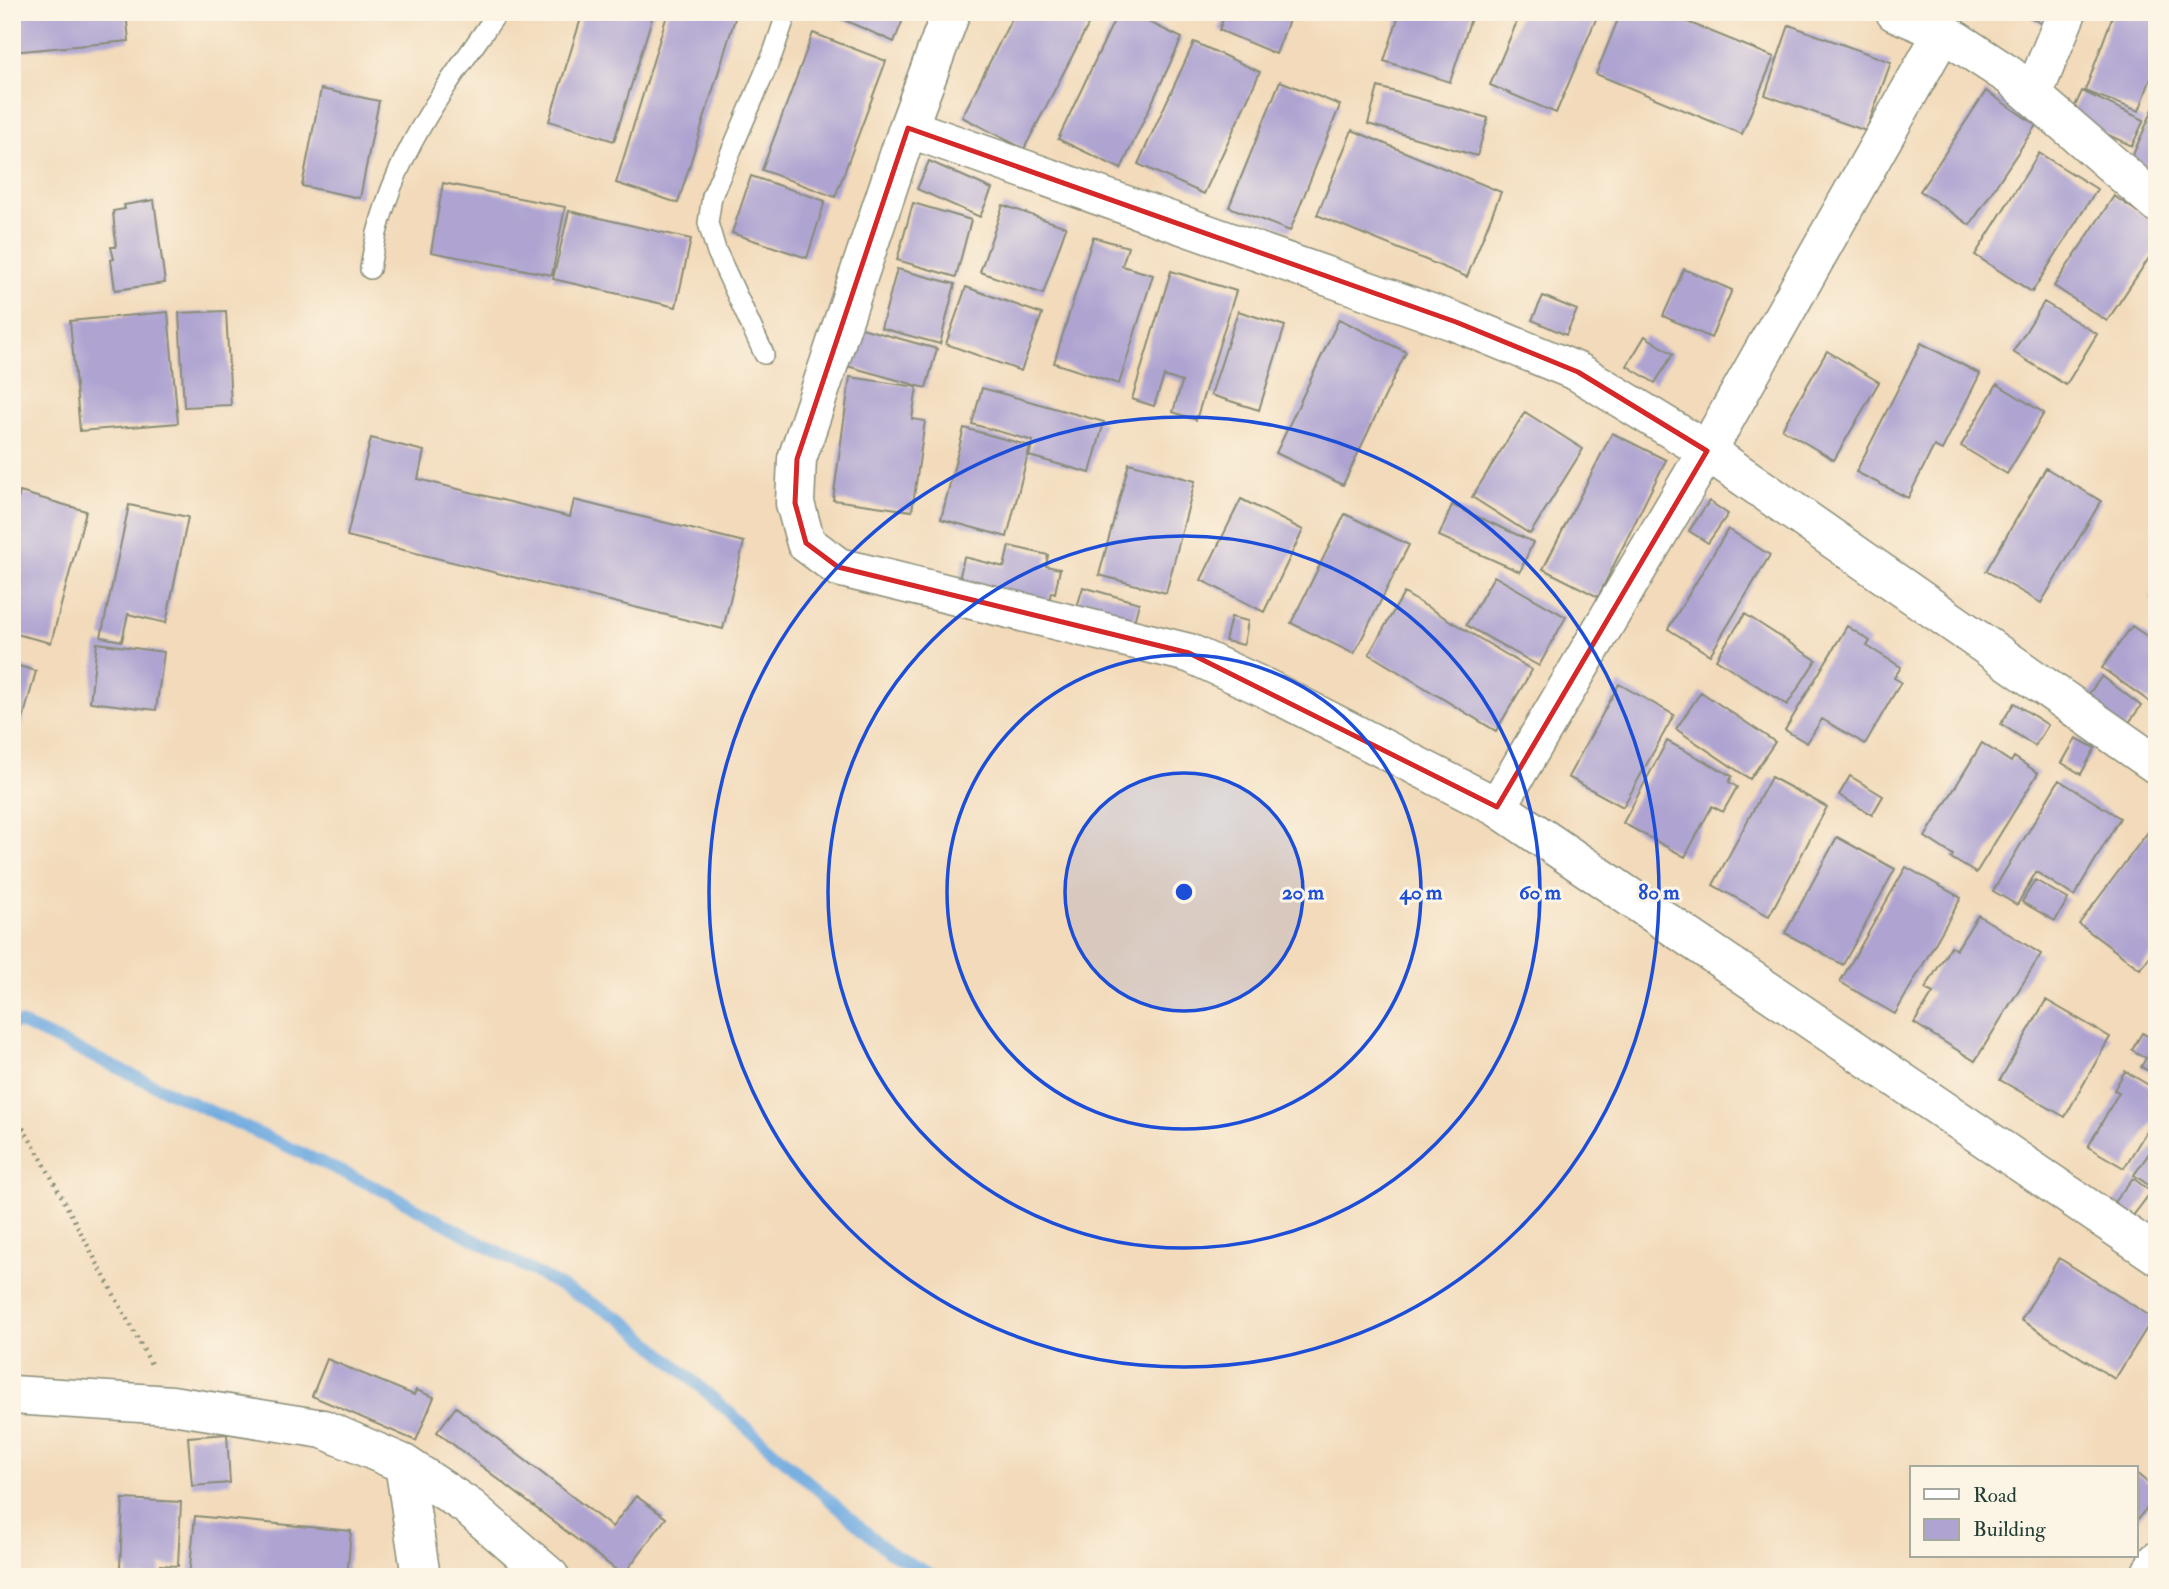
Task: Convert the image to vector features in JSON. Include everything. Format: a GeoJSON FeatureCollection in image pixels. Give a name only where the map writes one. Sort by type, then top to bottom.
{"type":"FeatureCollection","features":[{"type":"Feature","properties":{"kind":"street"},"geometry":{"type":"LineString","coordinates":[[951,12],[908,128],[797,459],[795,503],[806,543],[838,567],[1189,653],[1265,688],[1497,807],[2157,1255]]}},
{"type":"Feature","properties":{"kind":"street"},"geometry":{"type":"LineString","coordinates":[[1895,12],[1943,32],[2010,76],[2157,202]]}},
{"type":"Feature","properties":{"kind":"street"},"geometry":{"type":"LineString","coordinates":[[2033,95],[2067,12]]}},
{"type":"Feature","properties":{"kind":"street"},"geometry":{"type":"LineString","coordinates":[[1497,807],[1707,451],[1943,32]]}},
{"type":"Feature","properties":{"kind":"street"},"geometry":{"type":"LineString","coordinates":[[908,128],[1456,321],[1578,372],[1707,451],[2157,765]]}},
{"type":"Feature","properties":{"kind":"street"},"geometry":{"type":"LineString","coordinates":[[12,1395],[172,1405],[323,1429],[404,1464],[470,1507],[550,1577]]}},
{"type":"Feature","properties":{"kind":"street"},"geometry":{"type":"LineString","coordinates":[[404,1464],[421,1577]]}},
{"type":"Feature","properties":{"kind":"street"},"geometry":{"type":"LineString","coordinates":[[2149,1577],[2157,1561]]}},
{"type":"Feature","properties":{"kind":"lane"},"geometry":{"type":"LineString","coordinates":[[370,269],[375,234],[392,183],[412,138],[498,12]]}},
{"type":"Feature","properties":{"kind":"lane"},"geometry":{"type":"LineString","coordinates":[[764,354],[716,250],[708,223],[712,196],[773,53],[787,12]]}},
{"type":"Feature","properties":{"kind":"path"},"geometry":{"type":"LineString","coordinates":[[12,1110],[41,1158],[172,1405]]}},
{"type":"Feature","properties":{"kind":"highlighted area"},"geometry":{"type":"Polygon","coordinates":[[[908,128],[1456,322],[1578,372],[1707,451],[1497,807],[1189,653],[838,567],[806,543],[795,503],[797,459],[908,128]]]}},
{"type":"Feature","properties":{"kind":"building"},"geometry":{"type":"Polygon","coordinates":[[[12,12],[126,12],[129,41],[12,52],[12,12]]]}},
{"type":"Feature","properties":{"kind":"building"},"geometry":{"type":"Polygon","coordinates":[[[583,12],[654,12],[614,141],[549,121],[583,12]]]}},
{"type":"Feature","properties":{"kind":"building"},"geometry":{"type":"Polygon","coordinates":[[[668,12],[737,12],[678,203],[616,183],[668,12]]]}},
{"type":"Feature","properties":{"kind":"building"},"geometry":{"type":"Polygon","coordinates":[[[826,12],[906,12],[894,42],[826,12]]]}},
{"type":"Feature","properties":{"kind":"building"},"geometry":{"type":"Polygon","coordinates":[[[1015,12],[1095,12],[1024,149],[962,117],[1015,12]]]}},
{"type":"Feature","properties":{"kind":"building"},"geometry":{"type":"Polygon","coordinates":[[[1118,12],[1128,12],[1182,38],[1121,169],[1058,139],[1118,12]]]}},
{"type":"Feature","properties":{"kind":"building"},"geometry":{"type":"Polygon","coordinates":[[[1226,12],[1292,12],[1276,54],[1219,30],[1226,12]]]}},
{"type":"Feature","properties":{"kind":"building"},"geometry":{"type":"Polygon","coordinates":[[[1400,12],[1473,12],[1450,82],[1384,61],[1400,12]]]}},
{"type":"Feature","properties":{"kind":"building"},"geometry":{"type":"Polygon","coordinates":[[[1521,12],[1599,12],[1556,113],[1490,85],[1521,12]]]}},
{"type":"Feature","properties":{"kind":"building"},"geometry":{"type":"Polygon","coordinates":[[[1621,12],[1663,12],[1774,57],[1742,134],[1596,74],[1621,12]]]}},
{"type":"Feature","properties":{"kind":"building"},"geometry":{"type":"Polygon","coordinates":[[[2021,12],[2048,12],[2042,24],[2021,12]]]}},
{"type":"Feature","properties":{"kind":"building"},"geometry":{"type":"Polygon","coordinates":[[[2114,12],[2157,12],[2157,61],[2139,111],[2085,91],[2114,12]]]}},
{"type":"Feature","properties":{"kind":"building"},"geometry":{"type":"Polygon","coordinates":[[[1789,25],[1891,62],[1866,131],[1765,95],[1789,25]]]}},
{"type":"Feature","properties":{"kind":"building"},"geometry":{"type":"Polygon","coordinates":[[[813,33],[886,61],[835,197],[762,170],[813,33]]]}},
{"type":"Feature","properties":{"kind":"building"},"geometry":{"type":"Polygon","coordinates":[[[1194,42],[1260,72],[1204,194],[1138,164],[1194,42]]]}},
{"type":"Feature","properties":{"kind":"building"},"geometry":{"type":"Polygon","coordinates":[[[1280,81],[1340,105],[1290,231],[1229,207],[1280,81]]]}},
{"type":"Feature","properties":{"kind":"building"},"geometry":{"type":"Polygon","coordinates":[[[1378,87],[1488,118],[1477,156],[1368,124],[1378,87]]]}},
{"type":"Feature","properties":{"kind":"building"},"geometry":{"type":"Polygon","coordinates":[[[321,89],[379,101],[360,198],[302,186],[321,89]]]}},
{"type":"Feature","properties":{"kind":"building"},"geometry":{"type":"Polygon","coordinates":[[[1986,91],[2036,125],[1970,225],[1920,191],[1986,91]]]}},
{"type":"Feature","properties":{"kind":"building"},"geometry":{"type":"Polygon","coordinates":[[[2082,91],[2144,120],[2132,146],[2070,117],[2082,91]]]}},
{"type":"Feature","properties":{"kind":"building"},"geometry":{"type":"Polygon","coordinates":[[[2157,100],[2157,179],[2128,166],[2157,100]]]}},
{"type":"Feature","properties":{"kind":"building"},"geometry":{"type":"Polygon","coordinates":[[[1352,130],[1501,192],[1467,277],[1317,215],[1352,130]]]}},
{"type":"Feature","properties":{"kind":"building"},"geometry":{"type":"Polygon","coordinates":[[[2039,153],[2097,189],[2032,292],[1975,255],[2039,153]]]}},
{"type":"Feature","properties":{"kind":"building"},"geometry":{"type":"Polygon","coordinates":[[[929,161],[992,189],[980,217],[917,189],[929,161]]]}},
{"type":"Feature","properties":{"kind":"building"},"geometry":{"type":"Polygon","coordinates":[[[751,176],[825,201],[807,258],[732,233],[751,176]]]}},
{"type":"Feature","properties":{"kind":"building"},"geometry":{"type":"Polygon","coordinates":[[[443,183],[565,207],[552,275],[431,252],[443,183]]]}},
{"type":"Feature","properties":{"kind":"building"},"geometry":{"type":"Polygon","coordinates":[[[2114,196],[2157,225],[2157,246],[2107,321],[2054,286],[2114,196]]]}},
{"type":"Feature","properties":{"kind":"building"},"geometry":{"type":"Polygon","coordinates":[[[154,200],[165,283],[115,290],[111,260],[114,259],[111,247],[116,247],[113,211],[125,209],[124,205],[154,200]]]}},
{"type":"Feature","properties":{"kind":"building"},"geometry":{"type":"Polygon","coordinates":[[[913,203],[971,220],[956,277],[897,260],[913,203]]]}},
{"type":"Feature","properties":{"kind":"building"},"geometry":{"type":"Polygon","coordinates":[[[1003,205],[1066,227],[1043,294],[980,272],[1003,205]]]}},
{"type":"Feature","properties":{"kind":"building"},"geometry":{"type":"Polygon","coordinates":[[[569,211],[691,239],[676,307],[553,279],[569,211]]]}},
{"type":"Feature","properties":{"kind":"building"},"geometry":{"type":"Polygon","coordinates":[[[1093,237],[1128,247],[1122,266],[1153,275],[1119,384],[1054,363],[1093,237]]]}},
{"type":"Feature","properties":{"kind":"building"},"geometry":{"type":"Polygon","coordinates":[[[897,269],[955,284],[940,344],[881,328],[897,269]]]}},
{"type":"Feature","properties":{"kind":"building"},"geometry":{"type":"Polygon","coordinates":[[[1684,269],[1732,290],[1711,338],[1663,316],[1684,269]]]}},
{"type":"Feature","properties":{"kind":"building"},"geometry":{"type":"Polygon","coordinates":[[[1171,271],[1236,291],[1196,420],[1173,412],[1182,382],[1164,376],[1154,406],[1132,399],[1171,271]]]}},
{"type":"Feature","properties":{"kind":"building"},"geometry":{"type":"Polygon","coordinates":[[[966,287],[1042,314],[1021,371],[946,344],[966,287]]]}},
{"type":"Feature","properties":{"kind":"building"},"geometry":{"type":"Polygon","coordinates":[[[1543,296],[1577,310],[1566,335],[1532,320],[1543,296]]]}},
{"type":"Feature","properties":{"kind":"building"},"geometry":{"type":"Polygon","coordinates":[[[2044,302],[2097,334],[2066,385],[2013,352],[2044,302]]]}},
{"type":"Feature","properties":{"kind":"building"},"geometry":{"type":"Polygon","coordinates":[[[226,311],[231,405],[184,407],[179,313],[226,311]]]}},
{"type":"Feature","properties":{"kind":"building"},"geometry":{"type":"Polygon","coordinates":[[[1238,311],[1285,326],[1259,410],[1211,395],[1238,311]]]}},
{"type":"Feature","properties":{"kind":"building"},"geometry":{"type":"Polygon","coordinates":[[[168,312],[178,423],[80,431],[70,321],[168,312]]]}},
{"type":"Feature","properties":{"kind":"building"},"geometry":{"type":"Polygon","coordinates":[[[1339,319],[1406,352],[1343,485],[1276,453],[1339,319]]]}},
{"type":"Feature","properties":{"kind":"building"},"geometry":{"type":"Polygon","coordinates":[[[858,327],[937,349],[926,388],[847,366],[858,327]]]}},
{"type":"Feature","properties":{"kind":"building"},"geometry":{"type":"Polygon","coordinates":[[[1645,336],[1673,354],[1655,383],[1627,366],[1645,336]]]}},
{"type":"Feature","properties":{"kind":"building"},"geometry":{"type":"Polygon","coordinates":[[[1921,343],[1980,374],[1942,450],[1934,446],[1908,498],[1856,472],[1921,343]]]}},
{"type":"Feature","properties":{"kind":"building"},"geometry":{"type":"Polygon","coordinates":[[[1827,351],[1879,382],[1834,460],[1782,429],[1827,351]]]}},
{"type":"Feature","properties":{"kind":"building"},"geometry":{"type":"Polygon","coordinates":[[[850,377],[917,387],[912,419],[925,421],[912,511],[833,500],[850,377]]]}},
{"type":"Feature","properties":{"kind":"building"},"geometry":{"type":"Polygon","coordinates":[[[1997,384],[2044,413],[2007,474],[1961,446],[1997,384]]]}},
{"type":"Feature","properties":{"kind":"building"},"geometry":{"type":"Polygon","coordinates":[[[982,388],[1104,422],[1090,473],[1029,456],[1033,441],[972,424],[982,388]]]}},
{"type":"Feature","properties":{"kind":"building"},"geometry":{"type":"Polygon","coordinates":[[[1525,412],[1583,449],[1530,534],[1472,497],[1525,412]]]}},
{"type":"Feature","properties":{"kind":"building"},"geometry":{"type":"Polygon","coordinates":[[[964,428],[1030,446],[1007,537],[941,519],[964,428]]]}},
{"type":"Feature","properties":{"kind":"building"},"geometry":{"type":"Polygon","coordinates":[[[1612,433],[1666,460],[1598,597],[1543,569],[1612,433]]]}},
{"type":"Feature","properties":{"kind":"building"},"geometry":{"type":"Polygon","coordinates":[[[371,438],[424,451],[418,479],[570,517],[574,500],[744,542],[723,629],[347,536],[371,438]]]}},
{"type":"Feature","properties":{"kind":"building"},"geometry":{"type":"Polygon","coordinates":[[[1129,463],[1195,481],[1166,593],[1099,575],[1129,463]]]}},
{"type":"Feature","properties":{"kind":"building"},"geometry":{"type":"Polygon","coordinates":[[[2046,468],[2101,501],[2041,603],[1986,571],[2046,468]]]}},
{"type":"Feature","properties":{"kind":"building"},"geometry":{"type":"Polygon","coordinates":[[[20,492],[86,511],[51,643],[12,633],[12,520],[20,492]]]}},
{"type":"Feature","properties":{"kind":"building"},"geometry":{"type":"Polygon","coordinates":[[[1241,499],[1303,530],[1264,612],[1201,580],[1241,499]]]}},
{"type":"Feature","properties":{"kind":"building"},"geometry":{"type":"Polygon","coordinates":[[[1709,501],[1728,514],[1708,543],[1689,531],[1709,501]]]}},
{"type":"Feature","properties":{"kind":"building"},"geometry":{"type":"Polygon","coordinates":[[[129,505],[188,517],[166,623],[128,614],[122,641],[101,637],[129,505]]]}},
{"type":"Feature","properties":{"kind":"building"},"geometry":{"type":"Polygon","coordinates":[[[1452,505],[1533,542],[1520,572],[1439,536],[1452,505]]]}},
{"type":"Feature","properties":{"kind":"building"},"geometry":{"type":"Polygon","coordinates":[[[1345,514],[1409,545],[1354,654],[1291,623],[1345,514]]]}},
{"type":"Feature","properties":{"kind":"building"},"geometry":{"type":"Polygon","coordinates":[[[1728,529],[1770,555],[1710,655],[1668,629],[1728,529]]]}},
{"type":"Feature","properties":{"kind":"building"},"geometry":{"type":"Polygon","coordinates":[[[1009,546],[1048,555],[1046,566],[1060,569],[1055,593],[1051,592],[1048,606],[958,585],[964,557],[1004,567],[1009,546]]]}},
{"type":"Feature","properties":{"kind":"building"},"geometry":{"type":"Polygon","coordinates":[[[1494,576],[1566,617],[1539,666],[1466,625],[1494,576]]]}},
{"type":"Feature","properties":{"kind":"building"},"geometry":{"type":"Polygon","coordinates":[[[1083,587],[1139,603],[1133,626],[1076,611],[1083,587]]]}},
{"type":"Feature","properties":{"kind":"building"},"geometry":{"type":"Polygon","coordinates":[[[2157,588],[2157,602],[2150,599],[2157,588]]]}},
{"type":"Feature","properties":{"kind":"building"},"geometry":{"type":"Polygon","coordinates":[[[1404,593],[1532,670],[1496,731],[1369,654],[1404,593]]]}},
{"type":"Feature","properties":{"kind":"building"},"geometry":{"type":"Polygon","coordinates":[[[1745,614],[1816,660],[1787,705],[1716,659],[1745,614]]]}},
{"type":"Feature","properties":{"kind":"building"},"geometry":{"type":"Polygon","coordinates":[[[1231,617],[1248,621],[1244,645],[1225,641],[1231,617]]]}},
{"type":"Feature","properties":{"kind":"building"},"geometry":{"type":"Polygon","coordinates":[[[1847,626],[1870,641],[1867,646],[1901,667],[1894,678],[1901,682],[1865,744],[1822,719],[1807,743],[1785,730],[1847,626]]]}},
{"type":"Feature","properties":{"kind":"building"},"geometry":{"type":"Polygon","coordinates":[[[2132,626],[2157,643],[2157,692],[2150,702],[2102,668],[2132,626]]]}},
{"type":"Feature","properties":{"kind":"building"},"geometry":{"type":"Polygon","coordinates":[[[97,643],[164,652],[156,710],[90,702],[97,643]]]}},
{"type":"Feature","properties":{"kind":"building"},"geometry":{"type":"Polygon","coordinates":[[[12,664],[36,671],[13,756],[12,756],[12,664]]]}},
{"type":"Feature","properties":{"kind":"building"},"geometry":{"type":"Polygon","coordinates":[[[2102,676],[2141,706],[2122,732],[2083,702],[2102,676]]]}},
{"type":"Feature","properties":{"kind":"building"},"geometry":{"type":"Polygon","coordinates":[[[1619,684],[1674,715],[1623,807],[1568,777],[1619,684]]]}},
{"type":"Feature","properties":{"kind":"building"},"geometry":{"type":"Polygon","coordinates":[[[1701,692],[1775,742],[1750,779],[1676,729],[1701,692]]]}},
{"type":"Feature","properties":{"kind":"building"},"geometry":{"type":"Polygon","coordinates":[[[2014,703],[2048,725],[2035,746],[2001,724],[2014,703]]]}},
{"type":"Feature","properties":{"kind":"building"},"geometry":{"type":"Polygon","coordinates":[[[2076,738],[2095,748],[2081,774],[2062,763],[2076,738]]]}},
{"type":"Feature","properties":{"kind":"building"},"geometry":{"type":"Polygon","coordinates":[[[1667,741],[1732,776],[1729,782],[1737,787],[1723,812],[1712,806],[1685,857],[1623,823],[1667,741]]]}},
{"type":"Feature","properties":{"kind":"building"},"geometry":{"type":"Polygon","coordinates":[[[1982,743],[2011,762],[2014,757],[2038,773],[1976,873],[1951,858],[1953,855],[1925,837],[1982,743]]]}},
{"type":"Feature","properties":{"kind":"building"},"geometry":{"type":"Polygon","coordinates":[[[1850,776],[1883,796],[1872,815],[1839,795],[1850,776]]]}},
{"type":"Feature","properties":{"kind":"building"},"geometry":{"type":"Polygon","coordinates":[[[1771,777],[1827,807],[1769,916],[1713,885],[1771,777]]]}},
{"type":"Feature","properties":{"kind":"building"},"geometry":{"type":"Polygon","coordinates":[[[2059,780],[2120,818],[2074,896],[2036,872],[2017,905],[1993,891],[2059,780]]]}},
{"type":"Feature","properties":{"kind":"building"},"geometry":{"type":"Polygon","coordinates":[[[2157,820],[2157,947],[2140,969],[2079,924],[2157,820]]]}},
{"type":"Feature","properties":{"kind":"building"},"geometry":{"type":"Polygon","coordinates":[[[1837,837],[1895,869],[1843,965],[1785,933],[1837,837]]]}},
{"type":"Feature","properties":{"kind":"building"},"geometry":{"type":"Polygon","coordinates":[[[1906,867],[1961,898],[1895,1014],[1840,982],[1906,867]]]}},
{"type":"Feature","properties":{"kind":"building"},"geometry":{"type":"Polygon","coordinates":[[[2035,880],[2068,899],[2055,921],[2022,902],[2035,880]]]}},
{"type":"Feature","properties":{"kind":"building"},"geometry":{"type":"Polygon","coordinates":[[[1978,915],[2041,954],[1975,1061],[1914,1023],[1933,993],[1925,989],[1951,946],[1956,950],[1978,915]]]}},
{"type":"Feature","properties":{"kind":"building"},"geometry":{"type":"Polygon","coordinates":[[[2046,1000],[2110,1037],[2065,1117],[2000,1080],[2046,1000]]]}},
{"type":"Feature","properties":{"kind":"building"},"geometry":{"type":"Polygon","coordinates":[[[2142,1033],[2157,1041],[2157,1075],[2141,1067],[2146,1058],[2132,1050],[2142,1033]]]}},
{"type":"Feature","properties":{"kind":"building"},"geometry":{"type":"Polygon","coordinates":[[[2125,1071],[2157,1090],[2157,1114],[2124,1168],[2088,1147],[2119,1092],[2114,1090],[2125,1071]]]}},
{"type":"Feature","properties":{"kind":"building"},"geometry":{"type":"Polygon","coordinates":[[[2157,1142],[2157,1191],[2134,1175],[2157,1142]]]}},
{"type":"Feature","properties":{"kind":"building"},"geometry":{"type":"Polygon","coordinates":[[[2133,1178],[2151,1192],[2132,1217],[2114,1202],[2133,1178]]]}},
{"type":"Feature","properties":{"kind":"building"},"geometry":{"type":"Polygon","coordinates":[[[2059,1258],[2153,1318],[2115,1379],[2021,1320],[2059,1258]]]}},
{"type":"Feature","properties":{"kind":"building"},"geometry":{"type":"Polygon","coordinates":[[[327,1359],[414,1395],[416,1390],[434,1397],[416,1441],[312,1396],[327,1359]]]}},
{"type":"Feature","properties":{"kind":"building"},"geometry":{"type":"Polygon","coordinates":[[[456,1407],[612,1527],[636,1496],[666,1518],[623,1575],[437,1432],[456,1407]]]}},
{"type":"Feature","properties":{"kind":"building"},"geometry":{"type":"Polygon","coordinates":[[[227,1434],[230,1483],[192,1486],[188,1437],[227,1434]]]}},
{"type":"Feature","properties":{"kind":"building"},"geometry":{"type":"Polygon","coordinates":[[[2138,1475],[2157,1490],[2157,1496],[2138,1519],[2138,1475]]]}},
{"type":"Feature","properties":{"kind":"building"},"geometry":{"type":"Polygon","coordinates":[[[123,1499],[181,1502],[178,1566],[161,1565],[160,1577],[127,1577],[128,1569],[120,1568],[123,1499]]]}},
{"type":"Feature","properties":{"kind":"building"},"geometry":{"type":"Polygon","coordinates":[[[195,1516],[351,1531],[347,1577],[189,1577],[195,1516]]]}},
{"type":"Feature","properties":{"kind":"waterway"},"geometry":{"type":"LineString","coordinates":[[12,1024],[20,1023],[388,1193],[625,1321],[889,1552],[936,1577]]}}]}
